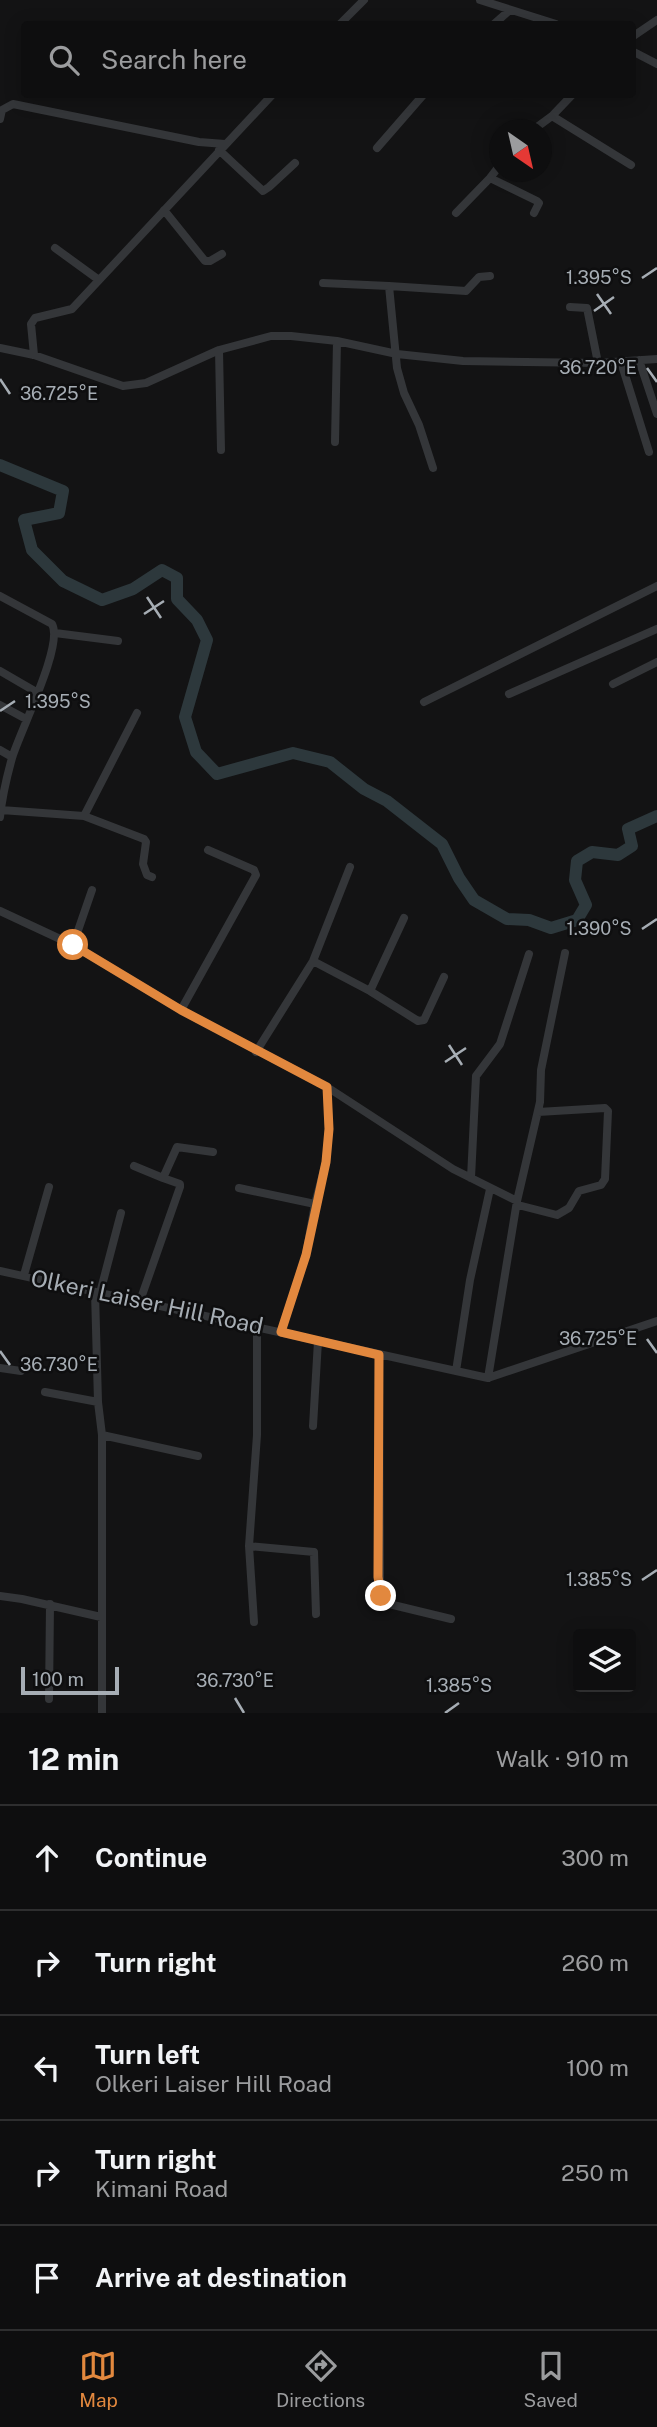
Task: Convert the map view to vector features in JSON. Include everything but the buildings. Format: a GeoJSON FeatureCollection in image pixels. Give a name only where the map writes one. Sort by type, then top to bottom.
{"type":"FeatureCollection","features":[{"type":"Feature","properties":{"kind":"street"},"geometry":{"type":"LineString","coordinates":[[343,21],[364,0]]}},
{"type":"Feature","properties":{"kind":"street"},"geometry":{"type":"LineString","coordinates":[[480,0],[546,21]]}},
{"type":"Feature","properties":{"kind":"street"},"geometry":{"type":"LineString","coordinates":[[498,21],[510,10]]}},
{"type":"Feature","properties":{"kind":"street"},"geometry":{"type":"LineString","coordinates":[[636,34],[657,20]]}},
{"type":"Feature","properties":{"kind":"street"},"geometry":{"type":"LineString","coordinates":[[636,53],[657,64]]}},
{"type":"Feature","properties":{"kind":"street"},"geometry":{"type":"LineString","coordinates":[[34,355],[31,324],[35,318],[72,309],[269,98]]}},
{"type":"Feature","properties":{"kind":"street"},"geometry":{"type":"LineString","coordinates":[[377,148],[421,98]]}},
{"type":"Feature","properties":{"kind":"street"},"geometry":{"type":"LineString","coordinates":[[548,119],[569,98]]}},
{"type":"Feature","properties":{"kind":"street"},"geometry":{"type":"LineString","coordinates":[[0,119],[2,110],[13,104],[222,147],[262,191],[295,163]]}},
{"type":"Feature","properties":{"kind":"street"},"geometry":{"type":"LineString","coordinates":[[552,116],[631,165]]}},
{"type":"Feature","properties":{"kind":"street"},"geometry":{"type":"LineString","coordinates":[[456,213],[489,179]]}},
{"type":"Feature","properties":{"kind":"street"},"geometry":{"type":"LineString","coordinates":[[498,182],[537,201],[539,203],[534,213]]}},
{"type":"Feature","properties":{"kind":"street"},"geometry":{"type":"LineString","coordinates":[[163,210],[205,261],[222,254]]}},
{"type":"Feature","properties":{"kind":"street"},"geometry":{"type":"LineString","coordinates":[[55,248],[99,280]]}},
{"type":"Feature","properties":{"kind":"street"},"geometry":{"type":"LineString","coordinates":[[323,283],[466,291],[479,277],[490,276]]}},
{"type":"Feature","properties":{"kind":"street"},"geometry":{"type":"LineString","coordinates":[[389,286],[397,368],[433,468]]}},
{"type":"Feature","properties":{"kind":"street"},"geometry":{"type":"LineString","coordinates":[[570,307],[587,308],[598,363]]}},
{"type":"Feature","properties":{"kind":"street"},"geometry":{"type":"LineString","coordinates":[[0,348],[34,355],[124,386],[136,386],[219,350],[271,336],[337,341],[397,354],[463,361],[598,363],[657,359]]}},
{"type":"Feature","properties":{"kind":"street"},"geometry":{"type":"LineString","coordinates":[[335,442],[337,341]]}},
{"type":"Feature","properties":{"kind":"street"},"geometry":{"type":"LineString","coordinates":[[219,350],[222,450]]}},
{"type":"Feature","properties":{"kind":"street"},"geometry":{"type":"LineString","coordinates":[[639,360],[657,414]]}},
{"type":"Feature","properties":{"kind":"street"},"geometry":{"type":"LineString","coordinates":[[621,362],[649,453]]}},
{"type":"Feature","properties":{"kind":"street"},"geometry":{"type":"LineString","coordinates":[[424,702],[657,586]]}},
{"type":"Feature","properties":{"kind":"street"},"geometry":{"type":"LineString","coordinates":[[0,596],[52,624],[55,633],[38,693],[12,757],[0,817]]}},
{"type":"Feature","properties":{"kind":"street"},"geometry":{"type":"LineString","coordinates":[[509,694],[657,629]]}},
{"type":"Feature","properties":{"kind":"street"},"geometry":{"type":"LineString","coordinates":[[55,633],[118,641]]}},
{"type":"Feature","properties":{"kind":"street"},"geometry":{"type":"LineString","coordinates":[[613,684],[657,662]]}},
{"type":"Feature","properties":{"kind":"street"},"geometry":{"type":"LineString","coordinates":[[0,671],[38,693]]}},
{"type":"Feature","properties":{"kind":"street"},"geometry":{"type":"LineString","coordinates":[[0,705],[26,719]]}},
{"type":"Feature","properties":{"kind":"street"},"geometry":{"type":"LineString","coordinates":[[84,816],[137,713]]}},
{"type":"Feature","properties":{"kind":"street"},"geometry":{"type":"LineString","coordinates":[[0,750],[12,757]]}},
{"type":"Feature","properties":{"kind":"street"},"geometry":{"type":"LineString","coordinates":[[1,810],[84,816],[146,840],[143,864],[147,875],[152,877]]}},
{"type":"Feature","properties":{"kind":"street"},"geometry":{"type":"LineString","coordinates":[[181,1010],[256,875],[254,870],[208,850]]}},
{"type":"Feature","properties":{"kind":"street"},"geometry":{"type":"LineString","coordinates":[[256,1052],[313,961],[350,867]]}},
{"type":"Feature","properties":{"kind":"street"},"geometry":{"type":"LineString","coordinates":[[73,945],[92,890]]}},
{"type":"Feature","properties":{"kind":"street"},"geometry":{"type":"LineString","coordinates":[[0,911],[73,945],[256,1052],[327,1087],[453,1169],[518,1203],[557,1215],[569,1208],[576,1193],[601,1185],[605,1179],[608,1111],[605,1108],[593,1108],[538,1112]]}},
{"type":"Feature","properties":{"kind":"street"},"geometry":{"type":"LineString","coordinates":[[370,991],[404,918]]}},
{"type":"Feature","properties":{"kind":"street"},"geometry":{"type":"LineString","coordinates":[[565,953],[541,1070],[538,1112],[518,1203],[488,1378],[657,1321]]}},
{"type":"Feature","properties":{"kind":"street"},"geometry":{"type":"LineString","coordinates":[[471,1178],[476,1076],[500,1044],[528,954]]}},
{"type":"Feature","properties":{"kind":"street"},"geometry":{"type":"LineString","coordinates":[[313,961],[370,991],[418,1021],[422,1021],[443,977]]}},
{"type":"Feature","properties":{"kind":"street"},"geometry":{"type":"LineString","coordinates":[[281,1332],[306,1255],[327,1151],[327,1087]]}},
{"type":"Feature","properties":{"kind":"street"},"geometry":{"type":"LineString","coordinates":[[163,1178],[178,1146],[213,1152]]}},
{"type":"Feature","properties":{"kind":"street"},"geometry":{"type":"LineString","coordinates":[[134,1166],[180,1184],[140,1301]]}},
{"type":"Feature","properties":{"kind":"street"},"geometry":{"type":"LineString","coordinates":[[24,1275],[49,1187]]}},
{"type":"Feature","properties":{"kind":"street"},"geometry":{"type":"LineString","coordinates":[[239,1188],[315,1204]]}},
{"type":"Feature","properties":{"kind":"street"},"geometry":{"type":"LineString","coordinates":[[456,1371],[470,1280],[490,1189]]}},
{"type":"Feature","properties":{"kind":"street"},"geometry":{"type":"LineString","coordinates":[[102,1713],[102,1435],[98,1402],[97,1292],[121,1213]]}},
{"type":"Feature","properties":{"kind":"street","name":"Olkeri Laiser Hill Road"},"geometry":{"type":"LineString","coordinates":[[0,1271],[488,1378]]}},
{"type":"Feature","properties":{"kind":"street"},"geometry":{"type":"LineString","coordinates":[[254,1622],[249,1546],[257,1436],[257,1327]]}},
{"type":"Feature","properties":{"kind":"street"},"geometry":{"type":"LineString","coordinates":[[313,1426],[318,1341]]}},
{"type":"Feature","properties":{"kind":"street"},"geometry":{"type":"LineString","coordinates":[[379,1355],[380,1592],[384,1601],[389,1604],[451,1619]]}},
{"type":"Feature","properties":{"kind":"street"},"geometry":{"type":"LineString","coordinates":[[0,1368],[21,1371]]}},
{"type":"Feature","properties":{"kind":"street"},"geometry":{"type":"LineString","coordinates":[[45,1392],[98,1402]]}},
{"type":"Feature","properties":{"kind":"street"},"geometry":{"type":"LineString","coordinates":[[102,1435],[198,1456]]}},
{"type":"Feature","properties":{"kind":"street"},"geometry":{"type":"LineString","coordinates":[[249,1546],[314,1552],[316,1614]]}},
{"type":"Feature","properties":{"kind":"street"},"geometry":{"type":"LineString","coordinates":[[0,1596],[50,1604],[102,1617]]}},
{"type":"Feature","properties":{"kind":"street"},"geometry":{"type":"LineString","coordinates":[[49,1699],[50,1604]]}},
{"type":"Feature","properties":{"kind":"waterway"},"geometry":{"type":"LineString","coordinates":[[0,465],[63,491],[59,513],[24,520],[32,550],[63,581],[102,600],[133,589],[162,570],[177,578],[177,599],[197,620],[207,640],[185,717],[196,752],[217,774],[293,753],[330,762],[364,789],[387,801],[442,844],[459,878],[474,900],[507,919],[529,920],[551,928],[577,920],[586,905],[575,880],[577,861],[592,852],[618,855],[632,846],[628,829],[657,816]]}},
{"type":"Feature","properties":{"kind":"route"},"geometry":{"type":"LineString","coordinates":[[73,945],[256,1052],[327,1087],[329,1129],[326,1162],[306,1255],[281,1332],[379,1355],[378,1577],[381,1596]]}}]}
